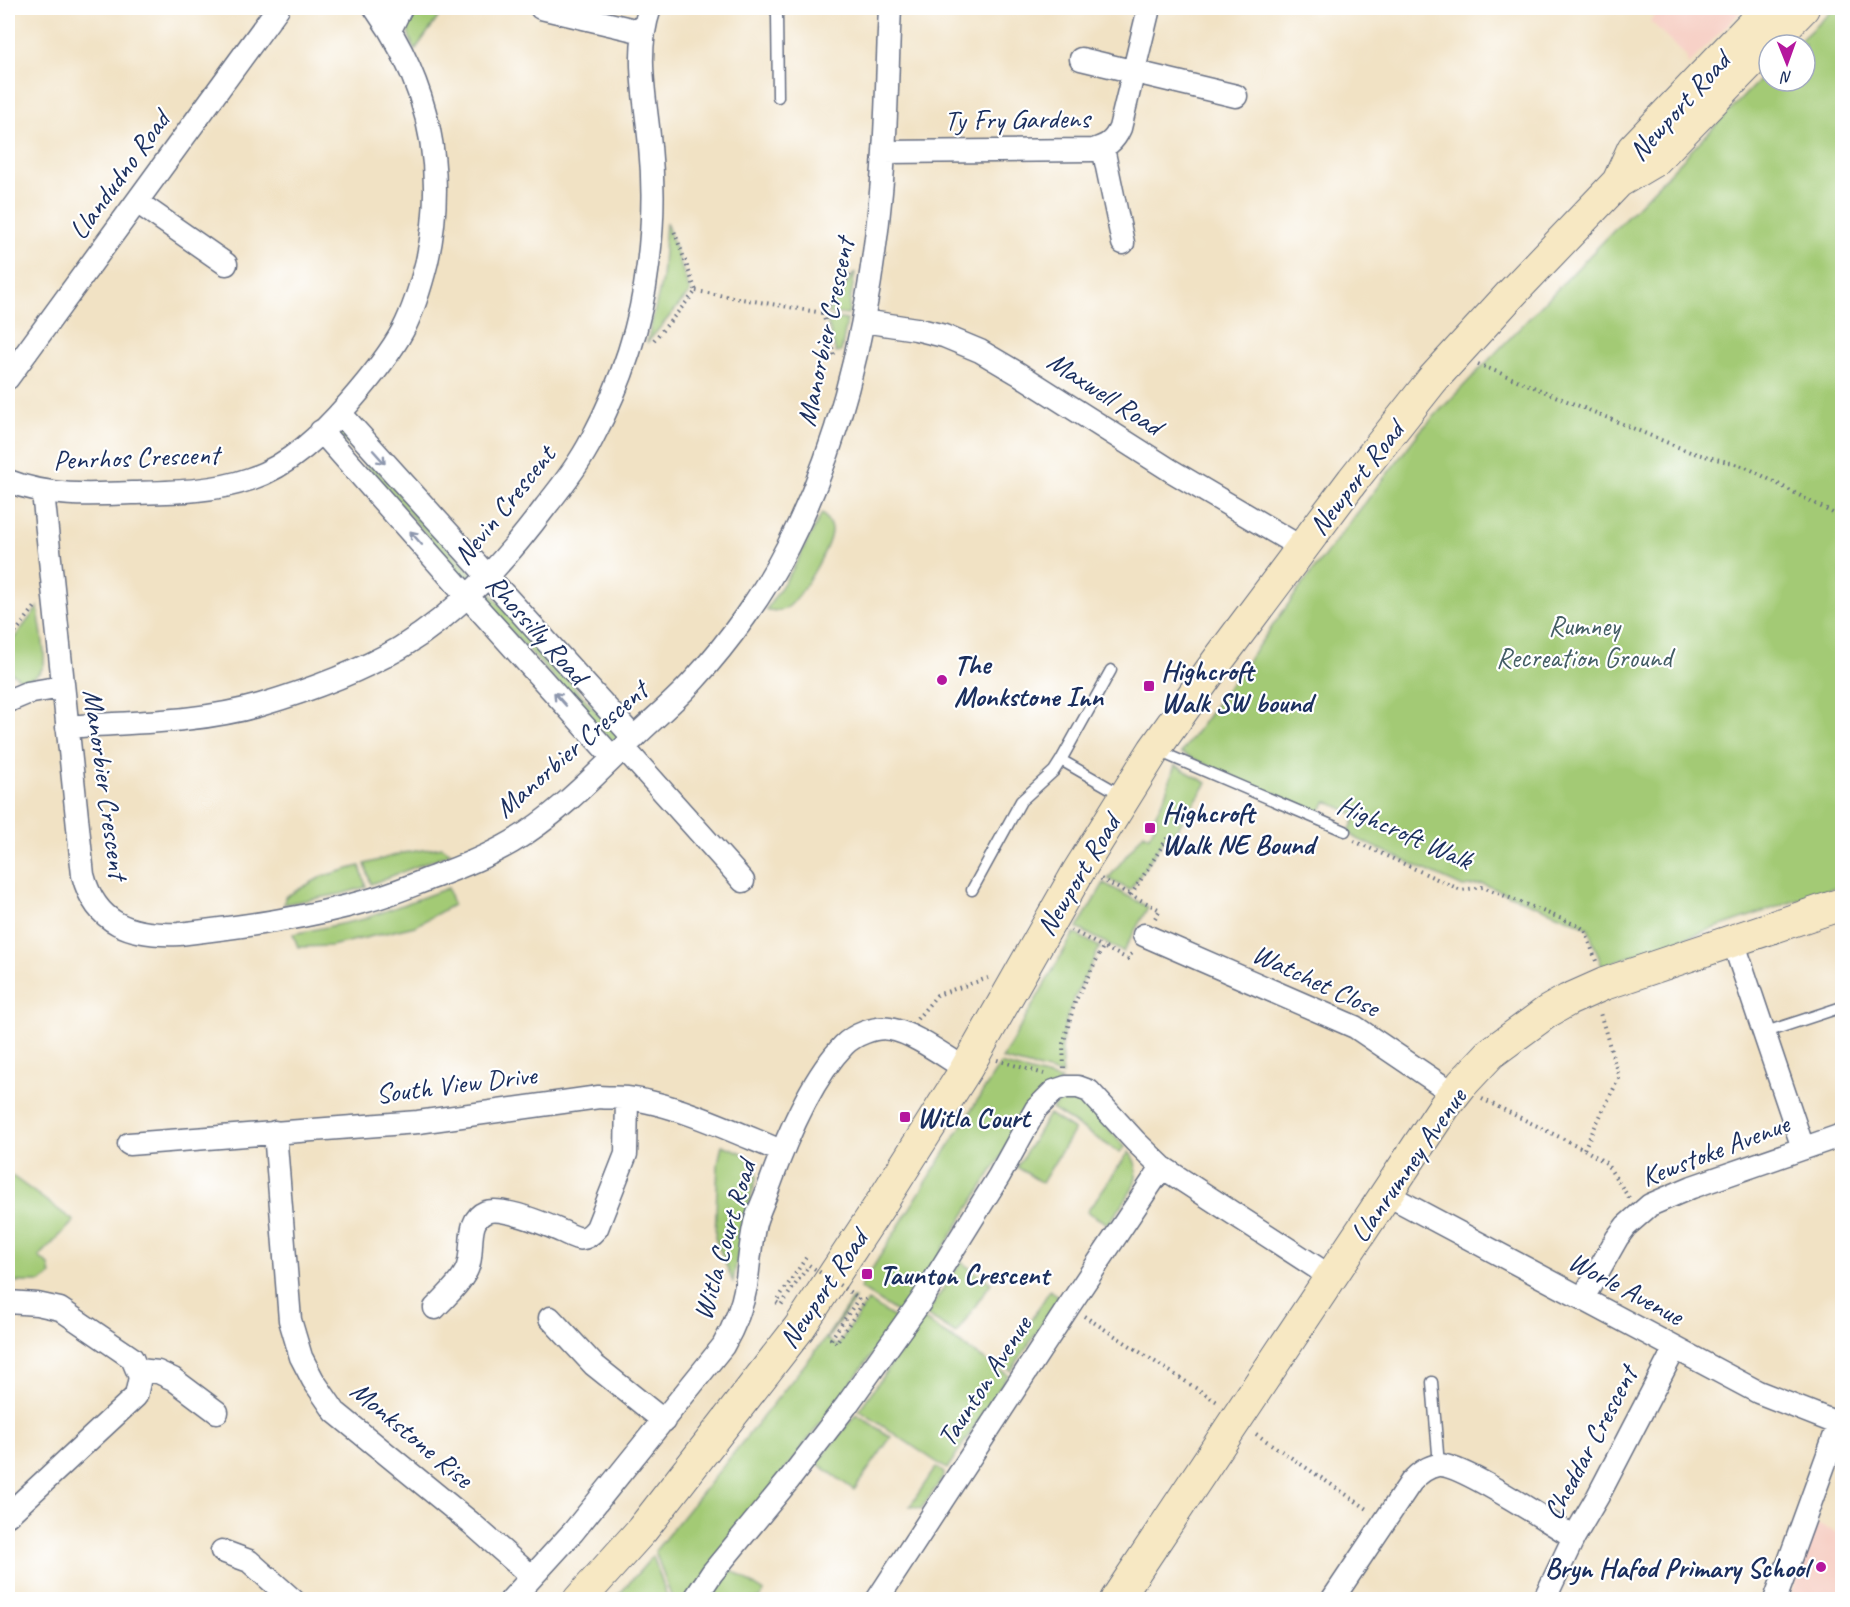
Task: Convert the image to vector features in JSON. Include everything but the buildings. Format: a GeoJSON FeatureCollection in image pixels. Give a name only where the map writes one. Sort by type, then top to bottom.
{"type":"FeatureCollection","features":[{"type":"Feature","properties":{"kind":"main road","name":"Newport Road"},"geometry":{"type":"LineString","coordinates":[[1618,182],[1634,149],[1768,8]]}},
{"type":"Feature","properties":{"kind":"main road","name":"Newport Road"},"geometry":{"type":"LineString","coordinates":[[579,1599],[642,1530],[799,1328],[971,1060],[1078,872],[1154,750],[1302,548],[1433,379],[1456,353],[1618,182],[1655,160],[1803,8]]}},
{"type":"Feature","properties":{"kind":"main road","name":"Llanrumney Avenue"},"geometry":{"type":"LineString","coordinates":[[1116,1599],[1458,1089],[1506,1041],[1547,1012],[1598,987],[1842,904]]}},
{"type":"Feature","properties":{"kind":"street","name":"Llandudno Road"},"geometry":{"type":"LineString","coordinates":[[8,378],[278,8]]}},
{"type":"Feature","properties":{"kind":"street","name":"Penrhos Crescent"},"geometry":{"type":"LineString","coordinates":[[8,481],[43,492],[63,495],[166,492],[249,480],[282,464],[321,431],[340,414],[373,375],[403,331],[417,296],[435,214],[435,167],[427,118],[408,64],[375,8]]}},
{"type":"Feature","properties":{"kind":"street"},"geometry":{"type":"LineString","coordinates":[[390,30],[401,8]]}},
{"type":"Feature","properties":{"kind":"street"},"geometry":{"type":"LineString","coordinates":[[541,8],[643,32]]}},
{"type":"Feature","properties":{"kind":"street","name":"Nevin Crescent"},"geometry":{"type":"LineString","coordinates":[[67,727],[194,718],[258,705],[346,674],[399,648],[426,630],[488,577],[528,531],[577,464],[603,418],[630,347],[645,289],[650,246],[650,149],[641,66],[643,32],[650,8]]}},
{"type":"Feature","properties":{"kind":"street","name":"Manorbier Crescent"},"geometry":{"type":"LineString","coordinates":[[43,492],[81,860],[87,892],[98,908],[111,920],[126,928],[156,935],[210,930],[339,909],[389,894],[495,851],[530,830],[572,796],[694,680],[728,639],[764,587],[788,546],[831,443],[849,386],[863,321],[876,248],[884,152],[890,8]]}},
{"type":"Feature","properties":{"kind":"street","name":"Ty Fry Gardens"},"geometry":{"type":"LineString","coordinates":[[884,152],[1093,150],[1103,148],[1111,143],[1120,129],[1149,8]]}},
{"type":"Feature","properties":{"kind":"street","name":"Ty Fry Gardens"},"geometry":{"type":"LineString","coordinates":[[1081,60],[1236,96]]}},
{"type":"Feature","properties":{"kind":"street"},"geometry":{"type":"LineString","coordinates":[[1103,148],[1123,243]]}},
{"type":"Feature","properties":{"kind":"street"},"geometry":{"type":"LineString","coordinates":[[137,202],[226,264]]}},
{"type":"Feature","properties":{"kind":"street","name":"Maxwell Road"},"geometry":{"type":"LineString","coordinates":[[863,321],[944,336],[980,351],[1170,470],[1302,548]]}},
{"type":"Feature","properties":{"kind":"street","name":"Rhossilly Road"},"geometry":{"type":"LineString","coordinates":[[340,414],[488,577],[624,748]]}},
{"type":"Feature","properties":{"kind":"street","name":"Rhossilly Road"},"geometry":{"type":"LineString","coordinates":[[321,431],[467,596],[624,748]]}},
{"type":"Feature","properties":{"kind":"street"},"geometry":{"type":"LineString","coordinates":[[8,701],[27,693],[62,687]]}},
{"type":"Feature","properties":{"kind":"street"},"geometry":{"type":"LineString","coordinates":[[624,748],[743,881]]}},
{"type":"Feature","properties":{"kind":"street","name":"Watchet Close"},"geometry":{"type":"LineString","coordinates":[[1144,935],[1355,1027],[1458,1089]]}},
{"type":"Feature","properties":{"kind":"street"},"geometry":{"type":"LineString","coordinates":[[1733,941],[1803,1148]]}},
{"type":"Feature","properties":{"kind":"street","name":"Witla Court Road"},"geometry":{"type":"LineString","coordinates":[[512,1599],[573,1532],[723,1346],[733,1328],[746,1288],[755,1224],[781,1151],[802,1107],[834,1058],[846,1044],[862,1034],[879,1028],[889,1028],[971,1060]]}},
{"type":"Feature","properties":{"kind":"street"},"geometry":{"type":"LineString","coordinates":[[694,1599],[712,1573],[846,1406],[921,1301],[994,1185],[1036,1109],[1065,1083],[1089,1091],[1162,1167],[1331,1277]]}},
{"type":"Feature","properties":{"kind":"street","name":"South View Drive"},"geometry":{"type":"LineString","coordinates":[[129,1144],[418,1122],[591,1098],[627,1098],[652,1103],[697,1118],[781,1151]]}},
{"type":"Feature","properties":{"kind":"street"},"geometry":{"type":"LineString","coordinates":[[435,1308],[465,1274],[471,1258],[471,1228],[478,1217],[488,1211],[510,1213],[538,1221],[579,1239],[591,1235],[597,1228],[626,1154],[627,1098]]}},
{"type":"Feature","properties":{"kind":"street","name":"Monkstone Rise"},"geometry":{"type":"LineString","coordinates":[[275,1132],[290,1320],[301,1357],[313,1380],[335,1412],[471,1523],[532,1577]]}},
{"type":"Feature","properties":{"kind":"street","name":"Kewstoke Avenue"},"geometry":{"type":"LineString","coordinates":[[1583,1298],[1617,1238],[1639,1213],[1669,1196],[1842,1135]]}},
{"type":"Feature","properties":{"kind":"street","name":"Taunton Avenue"},"geometry":{"type":"LineString","coordinates":[[877,1599],[1162,1167]]}},
{"type":"Feature","properties":{"kind":"street","name":"Worle Avenue"},"geometry":{"type":"LineString","coordinates":[[1386,1194],[1758,1392],[1841,1424]]}},
{"type":"Feature","properties":{"kind":"street"},"geometry":{"type":"LineString","coordinates":[[8,1302],[37,1304],[60,1309],[132,1358],[139,1371],[140,1387],[136,1396],[8,1515]]}},
{"type":"Feature","properties":{"kind":"street"},"geometry":{"type":"LineString","coordinates":[[550,1318],[594,1365],[664,1421]]}},
{"type":"Feature","properties":{"kind":"street","name":"Cheddar Crescent"},"geometry":{"type":"LineString","coordinates":[[1544,1599],[1574,1537],[1598,1496],[1675,1348]]}},
{"type":"Feature","properties":{"kind":"street"},"geometry":{"type":"LineString","coordinates":[[139,1371],[158,1372],[173,1379],[217,1412]]}},
{"type":"Feature","properties":{"kind":"street"},"geometry":{"type":"LineString","coordinates":[[1775,1599],[1841,1424]]}},
{"type":"Feature","properties":{"kind":"street"},"geometry":{"type":"LineString","coordinates":[[1332,1599],[1418,1474],[1439,1465],[1462,1470],[1574,1537]]}},
{"type":"Feature","properties":{"kind":"street"},"geometry":{"type":"LineString","coordinates":[[222,1551],[249,1561],[293,1599]]}},
{"type":"Feature","properties":{"kind":"lane"},"geometry":{"type":"LineString","coordinates":[[774,8],[777,14],[778,97]]}},
{"type":"Feature","properties":{"kind":"lane"},"geometry":{"type":"LineString","coordinates":[[972,890],[1021,801],[1054,771],[1111,670]]}},
{"type":"Feature","properties":{"kind":"lane","name":"Highcroft Walk"},"geometry":{"type":"LineString","coordinates":[[1154,750],[1345,831]]}},
{"type":"Feature","properties":{"kind":"lane"},"geometry":{"type":"LineString","coordinates":[[1061,760],[1125,796]]}},
{"type":"Feature","properties":{"kind":"lane"},"geometry":{"type":"LineString","coordinates":[[1764,1033],[1842,1007]]}},
{"type":"Feature","properties":{"kind":"lane"},"geometry":{"type":"LineString","coordinates":[[1432,1382],[1439,1465]]}},
{"type":"Feature","properties":{"kind":"path"},"geometry":{"type":"LineString","coordinates":[[651,205],[666,207],[696,291]]}},
{"type":"Feature","properties":{"kind":"path"},"geometry":{"type":"LineString","coordinates":[[849,386],[836,365],[823,313],[859,262],[876,248]]}},
{"type":"Feature","properties":{"kind":"path"},"geometry":{"type":"LineString","coordinates":[[696,291],[823,313]]}},
{"type":"Feature","properties":{"kind":"path"},"geometry":{"type":"LineString","coordinates":[[630,347],[649,345],[696,291]]}},
{"type":"Feature","properties":{"kind":"path"},"geometry":{"type":"LineString","coordinates":[[1456,353],[1489,370],[1690,452],[1746,467],[1842,518]]}},
{"type":"Feature","properties":{"kind":"path"},"geometry":{"type":"LineString","coordinates":[[8,642],[52,585]]}},
{"type":"Feature","properties":{"kind":"path","name":"Highcroft Walk"},"geometry":{"type":"LineString","coordinates":[[1345,831],[1352,841],[1461,890],[1483,887],[1585,930],[1618,1078],[1584,1149]]}},
{"type":"Feature","properties":{"kind":"path"},"geometry":{"type":"LineString","coordinates":[[1131,895],[1168,837]]}},
{"type":"Feature","properties":{"kind":"path"},"geometry":{"type":"LineString","coordinates":[[1052,920],[1128,959],[1160,910],[1102,879],[1078,872]]}},
{"type":"Feature","properties":{"kind":"path"},"geometry":{"type":"LineString","coordinates":[[971,1060],[997,1060],[1065,1083],[1062,1044],[1075,1002],[1103,947]]}},
{"type":"Feature","properties":{"kind":"path"},"geometry":{"type":"LineString","coordinates":[[905,1034],[937,994],[1023,967]]}},
{"type":"Feature","properties":{"kind":"path"},"geometry":{"type":"LineString","coordinates":[[1458,1089],[1584,1149],[1606,1163],[1639,1213]]}},
{"type":"Feature","properties":{"kind":"path"},"geometry":{"type":"LineString","coordinates":[[806,1258],[776,1302],[781,1305],[810,1265],[859,1298],[831,1339],[836,1343],[866,1299]]}},
{"type":"Feature","properties":{"kind":"path"},"geometry":{"type":"LineString","coordinates":[[1069,1306],[1237,1418],[1385,1521]]}},
{"type":"Feature","properties":{"kind":"shaded area"},"geometry":{"type":"Polygon","coordinates":[[[1662,8],[1744,8],[1688,65],[1686,56],[1650,21],[1662,8]]]}},
{"type":"Feature","properties":{"kind":"shaded area","name":"Bryn Hafod Primary School"},"geometry":{"type":"Polygon","coordinates":[[[1816,1524],[1842,1535],[1842,1599],[1789,1599],[1816,1524]]]}},
{"type":"Feature","properties":{"kind":"green space"},"geometry":{"type":"Polygon","coordinates":[[[415,8],[445,8],[415,50],[410,39],[408,23],[415,8]]]}},
{"type":"Feature","properties":{"kind":"green space","name":"Rumney Recreation Ground"},"geometry":{"type":"Polygon","coordinates":[[[1835,8],[1842,8],[1842,885],[1602,966],[1588,928],[1579,923],[1483,884],[1463,887],[1355,838],[1349,831],[1357,815],[1326,801],[1320,812],[1316,814],[1181,753],[1305,581],[1421,430],[1757,82],[1757,93],[1817,93],[1817,33],[1808,33],[1835,8]]]}},
{"type":"Feature","properties":{"kind":"green space"},"geometry":{"type":"Polygon","coordinates":[[[666,222],[690,292],[647,343],[662,279],[666,222]]]}},
{"type":"Feature","properties":{"kind":"green space"},"geometry":{"type":"Polygon","coordinates":[[[855,272],[848,315],[827,313],[855,272]]]}},
{"type":"Feature","properties":{"kind":"green space"},"geometry":{"type":"Polygon","coordinates":[[[826,317],[847,320],[841,352],[836,353],[826,317]]]}},
{"type":"Feature","properties":{"kind":"green space"},"geometry":{"type":"Polygon","coordinates":[[[340,429],[474,577],[468,582],[336,431],[340,429]]]}},
{"type":"Feature","properties":{"kind":"green space"},"geometry":{"type":"Polygon","coordinates":[[[822,513],[831,529],[827,547],[815,570],[788,607],[775,611],[766,610],[793,569],[822,513]]]}},
{"type":"Feature","properties":{"kind":"green space"},"geometry":{"type":"Polygon","coordinates":[[[489,592],[619,737],[613,743],[483,600],[483,596],[489,592]]]}},
{"type":"Feature","properties":{"kind":"green space"},"geometry":{"type":"Polygon","coordinates":[[[38,607],[44,664],[38,673],[23,681],[8,670],[8,646],[38,607]]]}},
{"type":"Feature","properties":{"kind":"green space"},"geometry":{"type":"Polygon","coordinates":[[[1175,765],[1207,783],[1172,837],[1167,835],[1130,890],[1108,879],[1144,833],[1149,836],[1158,820],[1154,817],[1164,798],[1175,765]]]}},
{"type":"Feature","properties":{"kind":"green space"},"geometry":{"type":"Polygon","coordinates":[[[442,847],[451,853],[371,884],[365,864],[403,853],[442,847]]]}},
{"type":"Feature","properties":{"kind":"green space"},"geometry":{"type":"Polygon","coordinates":[[[360,866],[366,887],[284,904],[285,897],[323,876],[360,866]]]}},
{"type":"Feature","properties":{"kind":"green space"},"geometry":{"type":"Polygon","coordinates":[[[1104,883],[1148,907],[1123,952],[1077,928],[1104,883]]]}},
{"type":"Feature","properties":{"kind":"green space"},"geometry":{"type":"Polygon","coordinates":[[[448,888],[453,905],[415,926],[331,946],[298,947],[293,934],[364,919],[448,888]]]}},
{"type":"Feature","properties":{"kind":"green space"},"geometry":{"type":"Polygon","coordinates":[[[1074,933],[1100,947],[1066,1021],[1062,1050],[1063,1075],[1002,1059],[1074,933]]]}},
{"type":"Feature","properties":{"kind":"green space"},"geometry":{"type":"Polygon","coordinates":[[[1000,1064],[1061,1080],[1013,1138],[901,1315],[860,1288],[1000,1064]]]}},
{"type":"Feature","properties":{"kind":"green space"},"geometry":{"type":"Polygon","coordinates":[[[1082,1100],[1125,1147],[1120,1153],[1052,1109],[1058,1102],[1082,1100]]]}},
{"type":"Feature","properties":{"kind":"green space"},"geometry":{"type":"Polygon","coordinates":[[[1049,1114],[1074,1130],[1042,1183],[1017,1167],[1049,1114]]]}},
{"type":"Feature","properties":{"kind":"green space"},"geometry":{"type":"Polygon","coordinates":[[[722,1145],[750,1159],[754,1163],[757,1176],[742,1228],[733,1282],[715,1238],[718,1163],[722,1145]]]}},
{"type":"Feature","properties":{"kind":"green space"},"geometry":{"type":"Polygon","coordinates":[[[1129,1152],[1135,1161],[1137,1171],[1135,1180],[1132,1190],[1108,1224],[1087,1212],[1129,1152]]]}},
{"type":"Feature","properties":{"kind":"green space"},"geometry":{"type":"Polygon","coordinates":[[[8,1173],[74,1221],[39,1257],[49,1265],[51,1275],[41,1282],[8,1282],[8,1173]]]}},
{"type":"Feature","properties":{"kind":"green space"},"geometry":{"type":"Polygon","coordinates":[[[961,1262],[991,1283],[956,1334],[926,1315],[961,1262]]]}},
{"type":"Feature","properties":{"kind":"green space"},"geometry":{"type":"Polygon","coordinates":[[[1050,1290],[1060,1297],[1011,1371],[1003,1364],[1050,1290]]]}},
{"type":"Feature","properties":{"kind":"green space"},"geometry":{"type":"Polygon","coordinates":[[[853,1298],[855,1299],[827,1339],[837,1346],[868,1301],[898,1320],[688,1599],[672,1599],[655,1551],[826,1338],[853,1298]]]}},
{"type":"Feature","properties":{"kind":"green space"},"geometry":{"type":"Polygon","coordinates":[[[923,1319],[1008,1375],[947,1469],[859,1410],[923,1319]]]}},
{"type":"Feature","properties":{"kind":"green space"},"geometry":{"type":"Polygon","coordinates":[[[856,1414],[891,1437],[854,1490],[817,1463],[856,1414]]]}},
{"type":"Feature","properties":{"kind":"green space"},"geometry":{"type":"Polygon","coordinates":[[[936,1467],[944,1473],[944,1476],[921,1509],[910,1506],[936,1467]]]}},
{"type":"Feature","properties":{"kind":"green space"},"geometry":{"type":"Polygon","coordinates":[[[653,1556],[668,1599],[615,1599],[653,1556]]]}},
{"type":"Feature","properties":{"kind":"green space"},"geometry":{"type":"Polygon","coordinates":[[[732,1570],[764,1592],[759,1599],[709,1599],[732,1570]]]}},
{"type":"Feature","properties":{"kind":"place","name":"The Monkstone Inn"},"geometry":{"type":"Point","coordinates":[942,680]}},
{"type":"Feature","properties":{"kind":"place","name":"Highcroft Walk SW bound"},"geometry":{"type":"Point","coordinates":[1149,686]}},
{"type":"Feature","properties":{"kind":"place","name":"Highcroft Walk NE Bound"},"geometry":{"type":"Point","coordinates":[1150,828]}},
{"type":"Feature","properties":{"kind":"place","name":"Witla Court"},"geometry":{"type":"Point","coordinates":[905,1117]}},
{"type":"Feature","properties":{"kind":"place","name":"Taunton Crescent"},"geometry":{"type":"Point","coordinates":[867,1274]}},
{"type":"Feature","properties":{"kind":"place","name":"Bryn Hafod Primary School"},"geometry":{"type":"Point","coordinates":[1821,1567]}}]}
